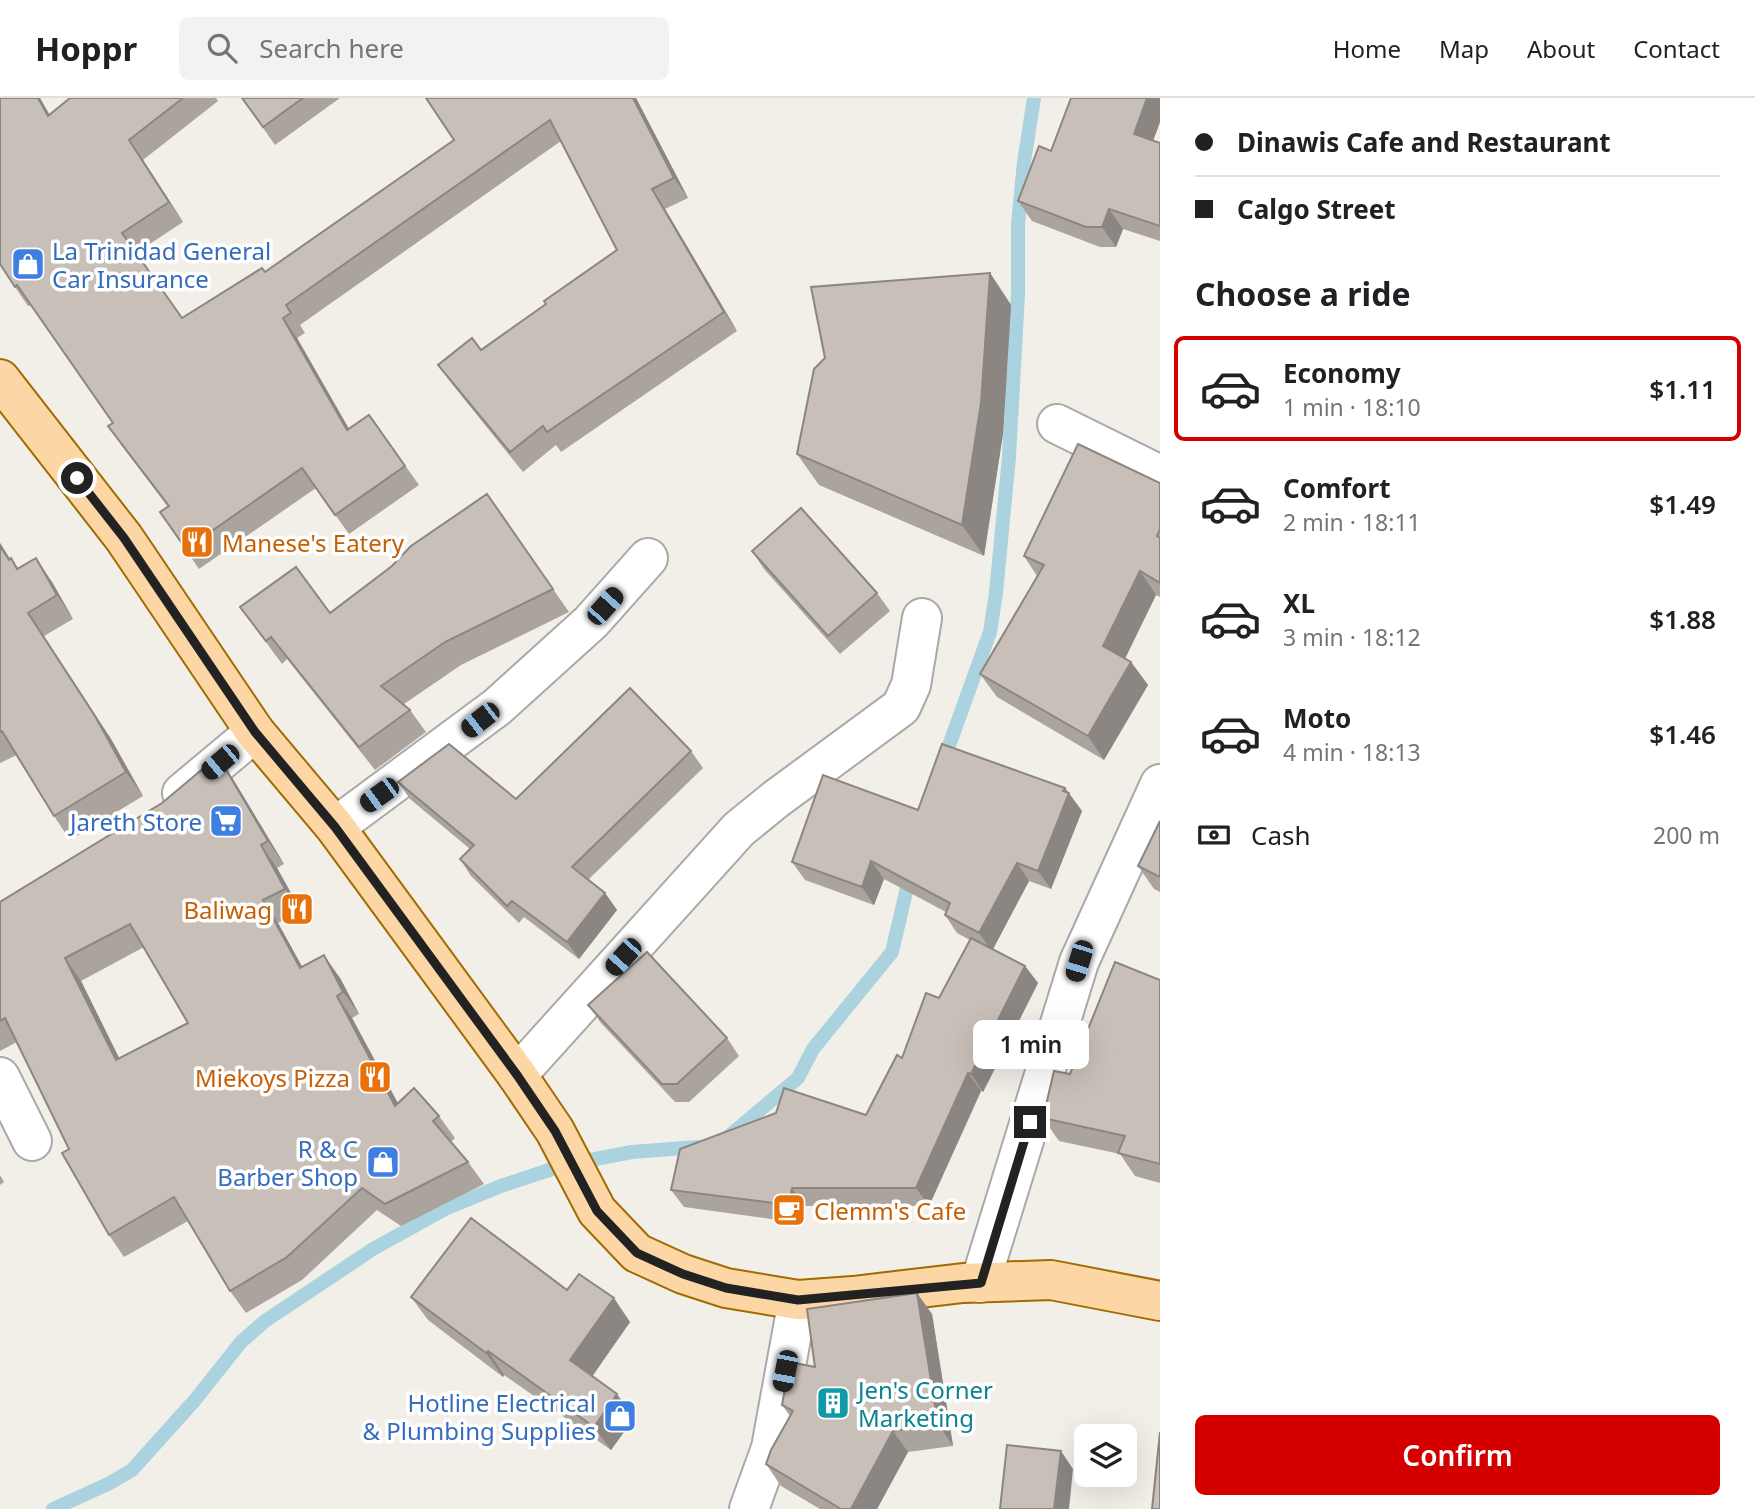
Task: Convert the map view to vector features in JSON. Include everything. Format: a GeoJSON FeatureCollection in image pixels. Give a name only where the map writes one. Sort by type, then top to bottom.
{"type":"FeatureCollection","features":[{"type":"Feature","properties":{"kind":"main road"},"geometry":{"type":"LineString","coordinates":[[0,379],[124,538],[255,732],[335,827],[517,1075],[555,1131],[597,1211],[637,1253],[683,1274],[726,1288],[798,1300],[981,1283],[1051,1280],[1160,1301]]}},
{"type":"Feature","properties":{"kind":"street"},"geometry":{"type":"LineString","coordinates":[[1057,424],[1160,475]]}},
{"type":"Feature","properties":{"kind":"street"},"geometry":{"type":"LineString","coordinates":[[335,827],[497,707],[591,622],[648,558]]}},
{"type":"Feature","properties":{"kind":"street"},"geometry":{"type":"LineString","coordinates":[[517,1075],[739,829],[901,707],[912,685],[922,618]]}},
{"type":"Feature","properties":{"kind":"street"},"geometry":{"type":"LineString","coordinates":[[155,813],[255,732]]}},
{"type":"Feature","properties":{"kind":"street"},"geometry":{"type":"LineString","coordinates":[[981,1283],[1079,961],[1160,784]]}},
{"type":"Feature","properties":{"kind":"street"},"geometry":{"type":"LineString","coordinates":[[0,1077],[32,1141]]}},
{"type":"Feature","properties":{"kind":"street"},"geometry":{"type":"LineString","coordinates":[[749,1509],[771,1448],[798,1300]]}},
{"type":"Feature","properties":{"kind":"building"},"geometry":{"type":"Polygon","coordinates":[[[0,98],[38,98],[48,116],[70,98],[183,98],[129,140],[169,202],[122,233],[182,318],[262,268],[265,272],[454,140],[426,98],[633,98],[674,178],[652,189],[724,312],[547,432],[543,426],[510,452],[438,365],[472,338],[481,350],[546,304],[544,301],[617,250],[550,120],[286,305],[291,313],[283,318],[347,430],[369,415],[405,466],[335,515],[302,468],[186,549],[160,512],[169,506],[108,426],[113,423],[0,264],[0,98]]]}},
{"type":"Feature","properties":{"kind":"building"},"geometry":{"type":"Polygon","coordinates":[[[242,98],[303,98],[263,127],[242,98]]]}},
{"type":"Feature","properties":{"kind":"building"},"geometry":{"type":"Polygon","coordinates":[[[1071,98],[1147,98],[1134,134],[1160,143],[1160,226],[1109,209],[1102,227],[1086,227],[1018,201],[1039,146],[1051,151],[1071,98]]]}},
{"type":"Feature","properties":{"kind":"building"},"geometry":{"type":"Polygon","coordinates":[[[990,273],[981,403],[962,525],[797,454],[814,369],[825,358],[811,287],[990,273]]]}},
{"type":"Feature","properties":{"kind":"building"},"geometry":{"type":"Polygon","coordinates":[[[1078,444],[1160,483],[1160,529],[1157,536],[1160,538],[1160,583],[1140,571],[1103,646],[1131,662],[1088,736],[980,674],[1044,565],[1024,556],[1078,444]]]}},
{"type":"Feature","properties":{"kind":"building"},"geometry":{"type":"Polygon","coordinates":[[[487,494],[553,589],[445,642],[381,686],[410,710],[359,747],[271,637],[266,641],[240,607],[296,567],[330,613],[392,566],[411,546],[487,494]]]}},
{"type":"Feature","properties":{"kind":"building"},"geometry":{"type":"Polygon","coordinates":[[[801,508],[877,593],[828,636],[752,551],[801,508]]]}},
{"type":"Feature","properties":{"kind":"building"},"geometry":{"type":"Polygon","coordinates":[[[0,546],[17,569],[36,558],[57,595],[28,613],[95,716],[126,772],[54,816],[2,731],[0,732],[0,546]]]}},
{"type":"Feature","properties":{"kind":"building"},"geometry":{"type":"Polygon","coordinates":[[[630,688],[691,751],[572,867],[605,893],[567,942],[512,901],[507,906],[460,859],[474,845],[398,782],[449,744],[516,799],[630,688]]]}},
{"type":"Feature","properties":{"kind":"building"},"geometry":{"type":"Polygon","coordinates":[[[942,744],[1065,788],[1063,791],[1069,793],[1038,871],[1017,863],[979,933],[945,915],[950,903],[871,861],[862,887],[792,862],[823,775],[918,810],[942,744]]]}},
{"type":"Feature","properties":{"kind":"building"},"geometry":{"type":"Polygon","coordinates":[[[218,756],[268,841],[261,845],[285,889],[263,900],[300,968],[324,955],[343,992],[337,996],[395,1106],[414,1088],[439,1116],[433,1121],[468,1162],[385,1204],[362,1188],[287,1257],[230,1291],[174,1197],[109,1235],[62,1153],[69,1149],[5,1018],[0,1021],[0,902],[162,803],[218,756]],[[130,924],[65,958],[116,1060],[188,1023],[130,924]]]}},
{"type":"Feature","properties":{"kind":"building"},"geometry":{"type":"Polygon","coordinates":[[[1160,821],[1160,877],[1138,866],[1160,821]]]}},
{"type":"Feature","properties":{"kind":"building"},"geometry":{"type":"Polygon","coordinates":[[[971,938],[1025,966],[971,1074],[968,1073],[916,1188],[792,1188],[789,1205],[671,1190],[680,1149],[776,1113],[784,1088],[866,1115],[897,1055],[902,1058],[926,993],[939,998],[971,938]]]}},
{"type":"Feature","properties":{"kind":"building"},"geometry":{"type":"Polygon","coordinates":[[[647,952],[727,1038],[677,1084],[662,1084],[588,1005],[647,952]]]}},
{"type":"Feature","properties":{"kind":"building"},"geometry":{"type":"Polygon","coordinates":[[[1115,962],[1160,980],[1160,1164],[1118,1153],[1125,1136],[1043,1118],[1054,1071],[1070,1074],[1115,962]]]}},
{"type":"Feature","properties":{"kind":"building"},"geometry":{"type":"Polygon","coordinates":[[[471,1218],[567,1290],[579,1274],[614,1298],[570,1360],[617,1394],[594,1427],[488,1351],[486,1353],[411,1297],[471,1218]]]}},
{"type":"Feature","properties":{"kind":"building"},"geometry":{"type":"Polygon","coordinates":[[[917,1293],[938,1424],[893,1431],[851,1509],[841,1509],[766,1464],[793,1411],[782,1405],[790,1362],[815,1367],[807,1309],[917,1293]]]}},
{"type":"Feature","properties":{"kind":"building"},"geometry":{"type":"Polygon","coordinates":[[[1160,1432],[1160,1509],[1152,1509],[1160,1432]]]}},
{"type":"Feature","properties":{"kind":"building"},"geometry":{"type":"Polygon","coordinates":[[[1007,1445],[1061,1451],[1054,1509],[1000,1509],[1007,1445]]]}},
{"type":"Feature","properties":{"kind":"waterway"},"geometry":{"type":"LineString","coordinates":[[942,765],[990,632],[996,593],[1009,457],[1018,295],[1018,224],[1034,98]]}},
{"type":"Feature","properties":{"kind":"waterway"},"geometry":{"type":"LineString","coordinates":[[729,1136],[798,1078],[813,1049],[892,952],[910,875]]}},
{"type":"Feature","properties":{"kind":"waterway"},"geometry":{"type":"LineString","coordinates":[[53,1509],[132,1470],[195,1400],[241,1342],[265,1321],[373,1249],[447,1208],[564,1165],[632,1152],[697,1147]]}},
{"type":"Feature","properties":{"kind":"place","name":"La Trinidad General Car Insurance"},"geometry":{"type":"Point","coordinates":[28,264]}},
{"type":"Feature","properties":{"kind":"place","name":"Manese's Eatery"},"geometry":{"type":"Point","coordinates":[197,542]}},
{"type":"Feature","properties":{"kind":"place","name":"Jareth Store"},"geometry":{"type":"Point","coordinates":[226,821]}},
{"type":"Feature","properties":{"kind":"place","name":"Baliwag"},"geometry":{"type":"Point","coordinates":[297,909]}},
{"type":"Feature","properties":{"kind":"place","name":"Miekoys Pizza"},"geometry":{"type":"Point","coordinates":[375,1077]}},
{"type":"Feature","properties":{"kind":"place","name":"R & C Barber Shop"},"geometry":{"type":"Point","coordinates":[383,1162]}},
{"type":"Feature","properties":{"kind":"place","name":"Clemm's Cafe"},"geometry":{"type":"Point","coordinates":[789,1210]}},
{"type":"Feature","properties":{"kind":"place","name":"Jen's Corner Marketing"},"geometry":{"type":"Point","coordinates":[833,1403]}},
{"type":"Feature","properties":{"kind":"place","name":"Hotline Electrical & Plumbing Supplies"},"geometry":{"type":"Point","coordinates":[620,1416]}},
{"type":"Feature","properties":{"kind":"route"},"geometry":{"type":"LineString","coordinates":[[77,478],[124,538],[255,732],[335,827],[517,1075],[555,1131],[597,1211],[637,1253],[683,1274],[726,1288],[798,1300],[981,1283],[1030,1122]]}}]}
